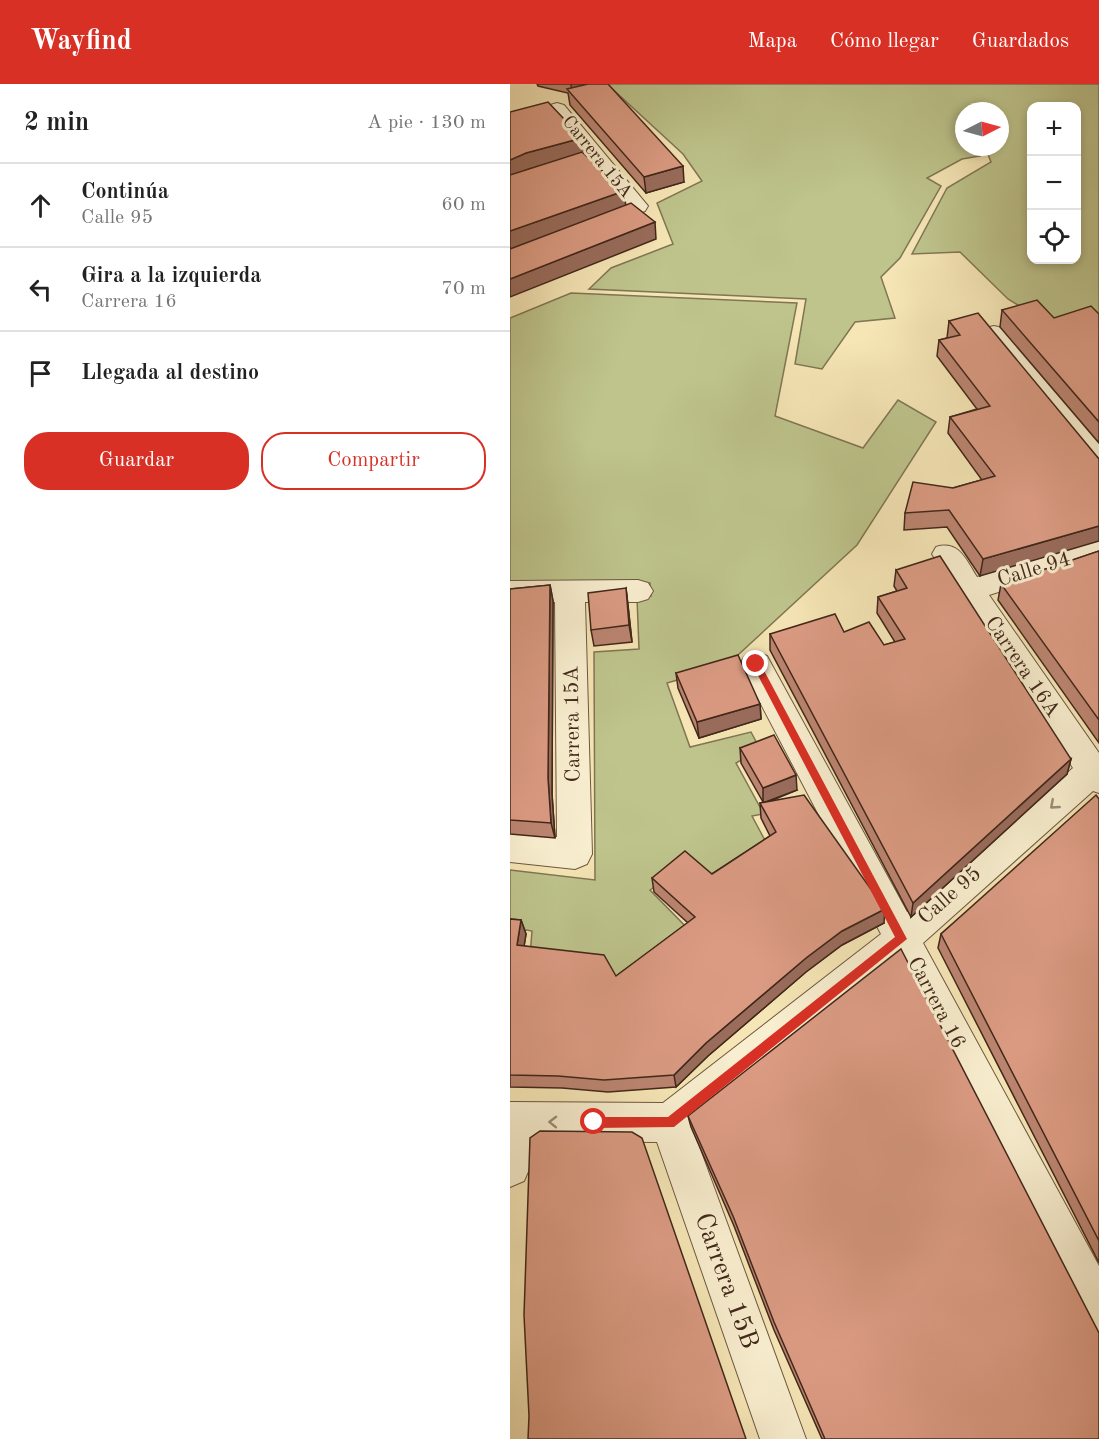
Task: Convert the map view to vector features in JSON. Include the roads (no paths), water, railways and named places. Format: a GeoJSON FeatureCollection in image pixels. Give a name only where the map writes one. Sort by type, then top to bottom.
{"type":"FeatureCollection","features":[{"type":"Feature","properties":{"kind":"street","name":"Carrera 15A"},"geometry":{"type":"LineString","coordinates":[[510,123],[557,109],[637,206],[510,253]]}},
{"type":"Feature","properties":{"kind":"street"},"geometry":{"type":"LineString","coordinates":[[574,163],[596,155]]}},
{"type":"Feature","properties":{"kind":"street"},"geometry":{"type":"LineString","coordinates":[[994,333],[1099,457]]}},
{"type":"Feature","properties":{"kind":"street","name":"Calle 94"},"geometry":{"type":"LineString","coordinates":[[970,590],[1099,551]]}},
{"type":"Feature","properties":{"kind":"street","name":"Carrera 16A"},"geometry":{"type":"LineString","coordinates":[[946,554],[1097,773]]}},
{"type":"Feature","properties":{"kind":"street"},"geometry":{"type":"LineString","coordinates":[[510,592],[638,591]]}},
{"type":"Feature","properties":{"kind":"street","name":"Carrera 15A"},"geometry":{"type":"LineString","coordinates":[[510,847],[575,854],[570,593]]}},
{"type":"Feature","properties":{"kind":"street","name":"Carrera 16"},"geometry":{"type":"LineString","coordinates":[[756,664],[1099,1310]]}},
{"type":"Feature","properties":{"kind":"street","name":"Calle 95"},"geometry":{"type":"LineString","coordinates":[[670,1123],[902,939],[1097,773]]}},
{"type":"Feature","properties":{"kind":"street"},"geometry":{"type":"LineString","coordinates":[[510,1167],[511,1121],[670,1123]]}},
{"type":"Feature","properties":{"kind":"street","name":"Carrera 15B"},"geometry":{"type":"LineString","coordinates":[[670,1123],[783,1439]]}}]}
